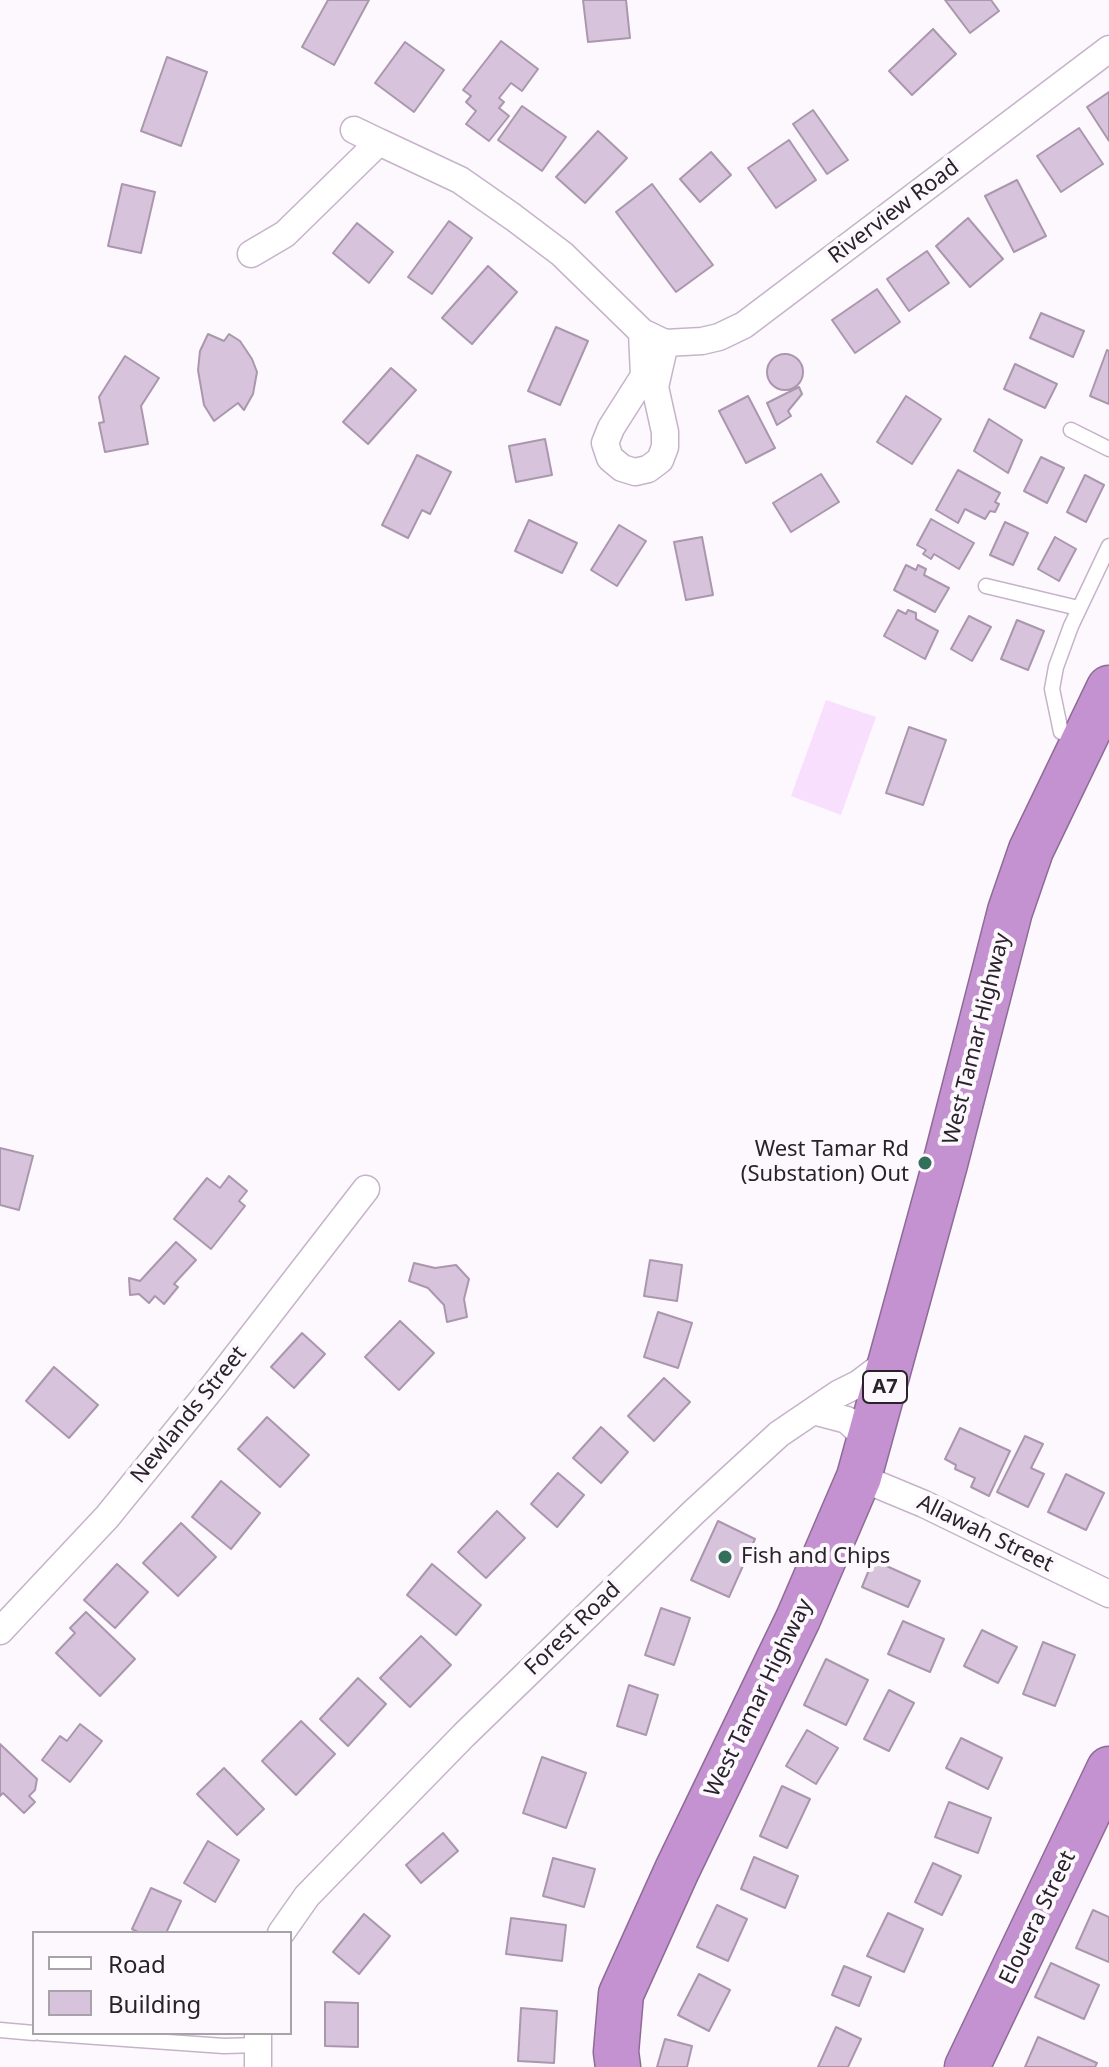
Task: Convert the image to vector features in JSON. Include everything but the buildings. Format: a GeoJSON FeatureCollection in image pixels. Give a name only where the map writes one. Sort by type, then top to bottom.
{"type":"FeatureCollection","features":[{"type":"Feature","properties":{"kind":"highway","name":"West Tamar Highway"},"geometry":{"type":"LineString","coordinates":[[618,2067],[621,1994],[798,1619],[864,1459],[894,1357],[1010,911],[1031,850],[1109,688]]}},
{"type":"Feature","properties":{"kind":"highway","name":"Elouera Street"},"geometry":{"type":"LineString","coordinates":[[967,2067],[1109,1769]]}},
{"type":"Feature","properties":{"kind":"street","name":"Riverview Road"},"geometry":{"type":"LineString","coordinates":[[354,130],[460,180],[562,254],[654,337],[702,341],[744,325],[1109,49]]}},
{"type":"Feature","properties":{"kind":"street"},"geometry":{"type":"LineString","coordinates":[[251,254],[285,234],[379,142]]}},
{"type":"Feature","properties":{"kind":"street","name":"Newlands Street"},"geometry":{"type":"LineString","coordinates":[[0,1631],[107,1517],[366,1189]]}},
{"type":"Feature","properties":{"kind":"street","name":"Forest Road"},"geometry":{"type":"LineString","coordinates":[[282,1931],[307,1896],[464,1735],[694,1512],[779,1434],[858,1384],[894,1357]]}},
{"type":"Feature","properties":{"kind":"street","name":"Allawah Street"},"geometry":{"type":"LineString","coordinates":[[813,1411],[847,1420],[864,1459],[924,1504],[1109,1594]]}},
{"type":"Feature","properties":{"kind":"lane"},"geometry":{"type":"LineString","coordinates":[[1071,430],[1109,449]]}},
{"type":"Feature","properties":{"kind":"lane"},"geometry":{"type":"LineString","coordinates":[[1082,742],[1061,732],[1052,689],[1056,667],[1078,608],[1109,546]]}},
{"type":"Feature","properties":{"kind":"lane"},"geometry":{"type":"LineString","coordinates":[[986,586],[1078,608]]}},
{"type":"Feature","properties":{"kind":"lane"},"geometry":{"type":"LineString","coordinates":[[0,2030],[32,2033]]}},
{"type":"Feature","properties":{"kind":"lane"},"geometry":{"type":"LineString","coordinates":[[66,2035],[258,2048]]}},
{"type":"Feature","properties":{"kind":"shaded area"},"geometry":{"type":"Polygon","coordinates":[[[826,700],[876,717],[841,815],[791,796],[826,700]]]}},
{"type":"Feature","properties":{"kind":"place","name":"West Tamar Rd (Substation) Out"},"geometry":{"type":"Point","coordinates":[925,1163]}},
{"type":"Feature","properties":{"kind":"place","name":"Fish and Chips"},"geometry":{"type":"Point","coordinates":[725,1557]}}]}
